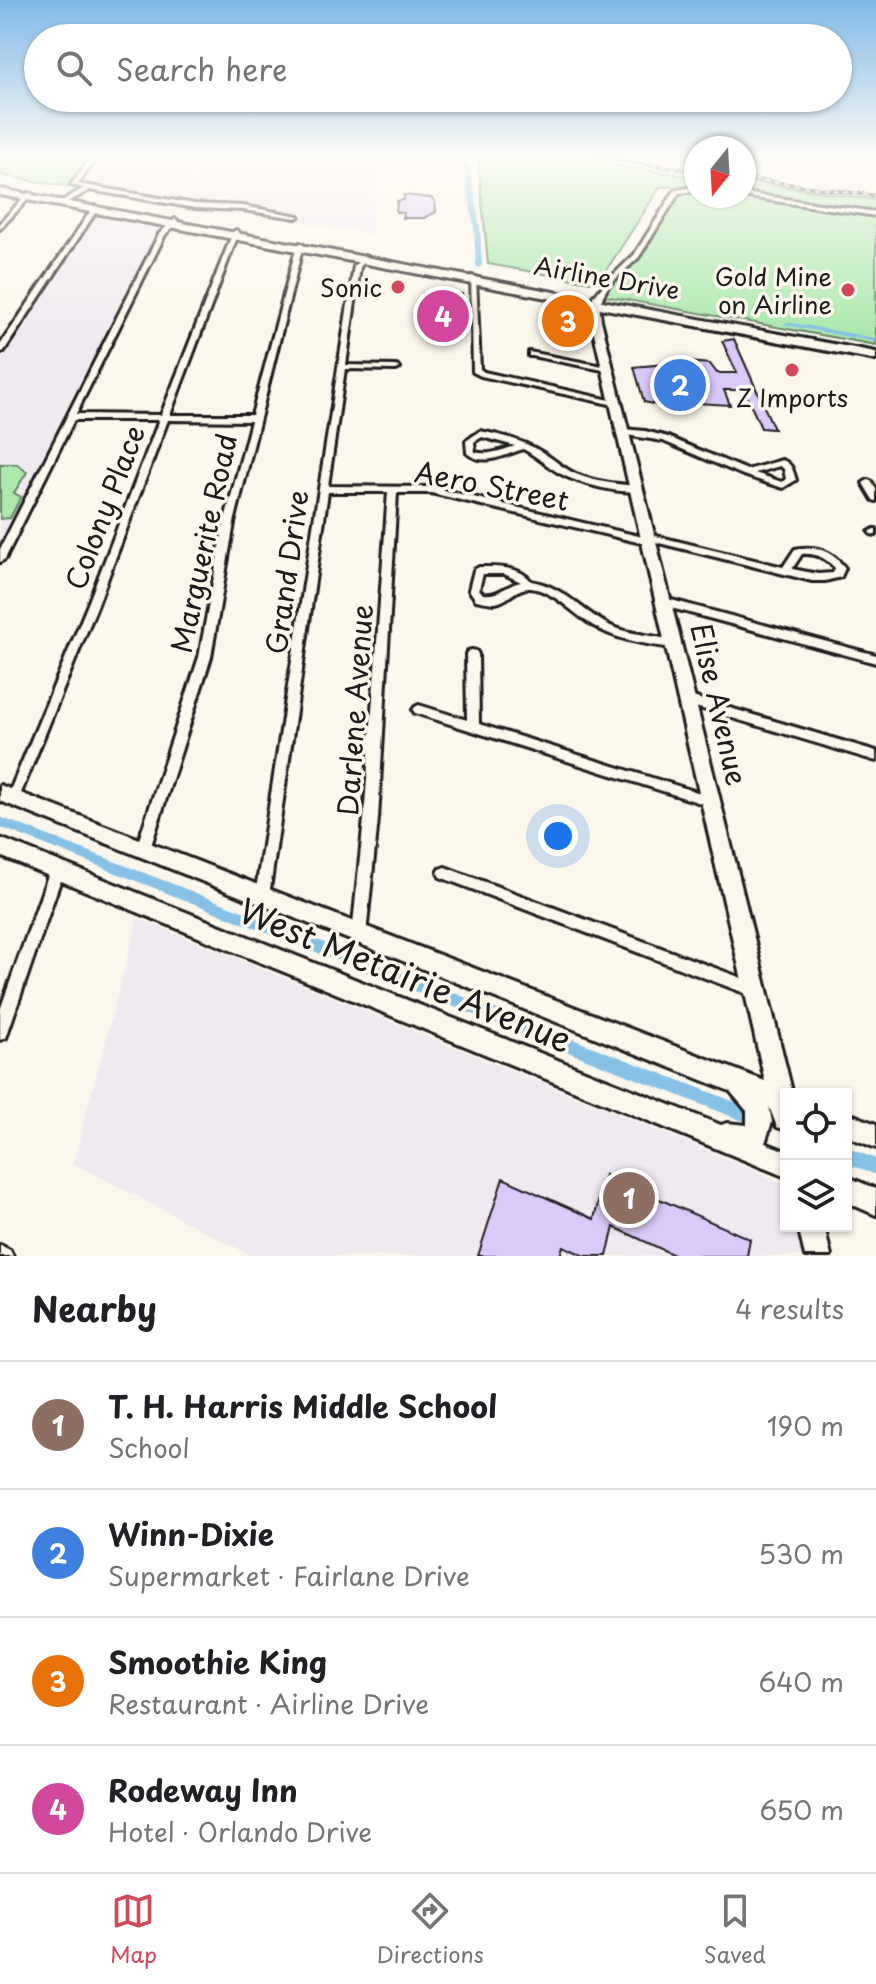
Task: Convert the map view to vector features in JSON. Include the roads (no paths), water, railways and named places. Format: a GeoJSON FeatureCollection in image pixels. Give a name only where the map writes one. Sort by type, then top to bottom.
{"type":"FeatureCollection","features":[{"type":"Feature","properties":{"kind":"highway","name":"Airline Drive"},"geometry":{"type":"LineString","coordinates":[[137,216],[876,350]]}},
{"type":"Feature","properties":{"kind":"highway","name":"Airline Drive"},"geometry":{"type":"LineString","coordinates":[[765,332],[876,356]]}},
{"type":"Feature","properties":{"kind":"main road","name":"Elise Avenue"},"geometry":{"type":"LineString","coordinates":[[596,301],[616,404],[780,1088]]}},
{"type":"Feature","properties":{"kind":"main road","name":"West Metairie Avenue"},"geometry":{"type":"LineString","coordinates":[[6,795],[731,1079],[780,1104]]}},
{"type":"Feature","properties":{"kind":"main road","name":"West Metairie Avenue"},"geometry":{"type":"LineString","coordinates":[[0,847],[780,1162]]}},
{"type":"Feature","properties":{"kind":"main road"},"geometry":{"type":"LineString","coordinates":[[691,1126],[741,1138],[755,1136],[760,1128],[761,1115],[756,1102],[731,1079]]}},
{"type":"Feature","properties":{"kind":"main road"},"geometry":{"type":"LineString","coordinates":[[852,1126],[875,1136]]}},
{"type":"Feature","properties":{"kind":"main road"},"geometry":{"type":"LineString","coordinates":[[852,1132],[875,1136]]}},
{"type":"Feature","properties":{"kind":"main road"},"geometry":{"type":"LineString","coordinates":[[852,1191],[876,1202]]}},
{"type":"Feature","properties":{"kind":"main road"},"geometry":{"type":"LineString","coordinates":[[812,1232],[818,1256]]}},
{"type":"Feature","properties":{"kind":"street"},"geometry":{"type":"LineString","coordinates":[[0,351],[89,216]]}},
{"type":"Feature","properties":{"kind":"street"},"geometry":{"type":"LineString","coordinates":[[596,301],[607,284],[637,256],[662,216]]}},
{"type":"Feature","properties":{"kind":"street"},"geometry":{"type":"LineString","coordinates":[[0,559],[162,234],[173,222]]}},
{"type":"Feature","properties":{"kind":"street","name":"Colony Place"},"geometry":{"type":"LineString","coordinates":[[6,795],[93,604],[234,233]]}},
{"type":"Feature","properties":{"kind":"street","name":"Marguerite Road"},"geometry":{"type":"LineString","coordinates":[[143,849],[205,657],[229,523],[299,246]]}},
{"type":"Feature","properties":{"kind":"street","name":"Grand Drive"},"geometry":{"type":"LineString","coordinates":[[262,896],[357,266],[364,259]]}},
{"type":"Feature","properties":{"kind":"street"},"geometry":{"type":"LineString","coordinates":[[473,279],[476,370],[481,374],[616,404]]}},
{"type":"Feature","properties":{"kind":"street"},"geometry":{"type":"LineString","coordinates":[[532,354],[608,369]]}},
{"type":"Feature","properties":{"kind":"street"},"geometry":{"type":"LineString","coordinates":[[342,367],[396,368]]}},
{"type":"Feature","properties":{"kind":"street"},"geometry":{"type":"LineString","coordinates":[[71,417],[255,418]]}},
{"type":"Feature","properties":{"kind":"street"},"geometry":{"type":"LineString","coordinates":[[623,432],[663,436],[746,473]]}},
{"type":"Feature","properties":{"kind":"street"},"geometry":{"type":"LineString","coordinates":[[522,447],[482,457],[471,453],[470,447],[473,437],[480,434],[522,447],[583,480],[637,489]]}},
{"type":"Feature","properties":{"kind":"street"},"geometry":{"type":"LineString","coordinates":[[868,483],[876,498]]}},
{"type":"Feature","properties":{"kind":"street","name":"Aero Street"},"geometry":{"type":"LineString","coordinates":[[323,489],[431,490],[649,540],[786,571],[827,580],[837,575],[840,568],[827,553],[812,549],[799,551],[786,571]]}},
{"type":"Feature","properties":{"kind":"street","name":"Darlene Avenue"},"geometry":{"type":"LineString","coordinates":[[359,934],[371,819],[393,489]]}},
{"type":"Feature","properties":{"kind":"street"},"geometry":{"type":"LineString","coordinates":[[528,584],[524,578],[489,568],[479,570],[474,590],[480,597],[495,599],[517,586],[528,584],[549,590],[580,613],[616,633],[673,644]]}},
{"type":"Feature","properties":{"kind":"street"},"geometry":{"type":"LineString","coordinates":[[664,602],[876,659]]}},
{"type":"Feature","properties":{"kind":"street"},"geometry":{"type":"LineString","coordinates":[[472,654],[473,726]]}},
{"type":"Feature","properties":{"kind":"street"},"geometry":{"type":"LineString","coordinates":[[686,700],[876,756]]}},
{"type":"Feature","properties":{"kind":"street"},"geometry":{"type":"LineString","coordinates":[[419,710],[710,801]]}},
{"type":"Feature","properties":{"kind":"street"},"geometry":{"type":"LineString","coordinates":[[0,1032],[57,870]]}},
{"type":"Feature","properties":{"kind":"street"},"geometry":{"type":"LineString","coordinates":[[445,873],[756,990]]}},
{"type":"Feature","properties":{"kind":"waterway"},"geometry":{"type":"LineString","coordinates":[[475,216],[479,266]]}},
{"type":"Feature","properties":{"kind":"waterway"},"geometry":{"type":"LineString","coordinates":[[787,324],[876,340]]}},
{"type":"Feature","properties":{"kind":"waterway"},"geometry":{"type":"LineString","coordinates":[[0,822],[743,1113]]}},
{"type":"Feature","properties":{"kind":"waterway"},"geometry":{"type":"LineString","coordinates":[[852,1157],[876,1167]]}},
{"type":"Feature","properties":{"kind":"place","name":"Sonic"},"geometry":{"type":"Point","coordinates":[398,287]}},
{"type":"Feature","properties":{"kind":"place","name":"Gold Mine on Airline"},"geometry":{"type":"Point","coordinates":[848,290]}},
{"type":"Feature","properties":{"kind":"place","name":"Rodeway Inn"},"geometry":{"type":"Point","coordinates":[443,316]}},
{"type":"Feature","properties":{"kind":"place","name":"Smoothie King"},"geometry":{"type":"Point","coordinates":[568,321]}},
{"type":"Feature","properties":{"kind":"place","name":"Z Imports"},"geometry":{"type":"Point","coordinates":[792,370]}},
{"type":"Feature","properties":{"kind":"place","name":"Winn-Dixie"},"geometry":{"type":"Point","coordinates":[680,385]}},
{"type":"Feature","properties":{"kind":"place","name":"T. H. Harris Middle School"},"geometry":{"type":"Point","coordinates":[629,1198]}}]}
